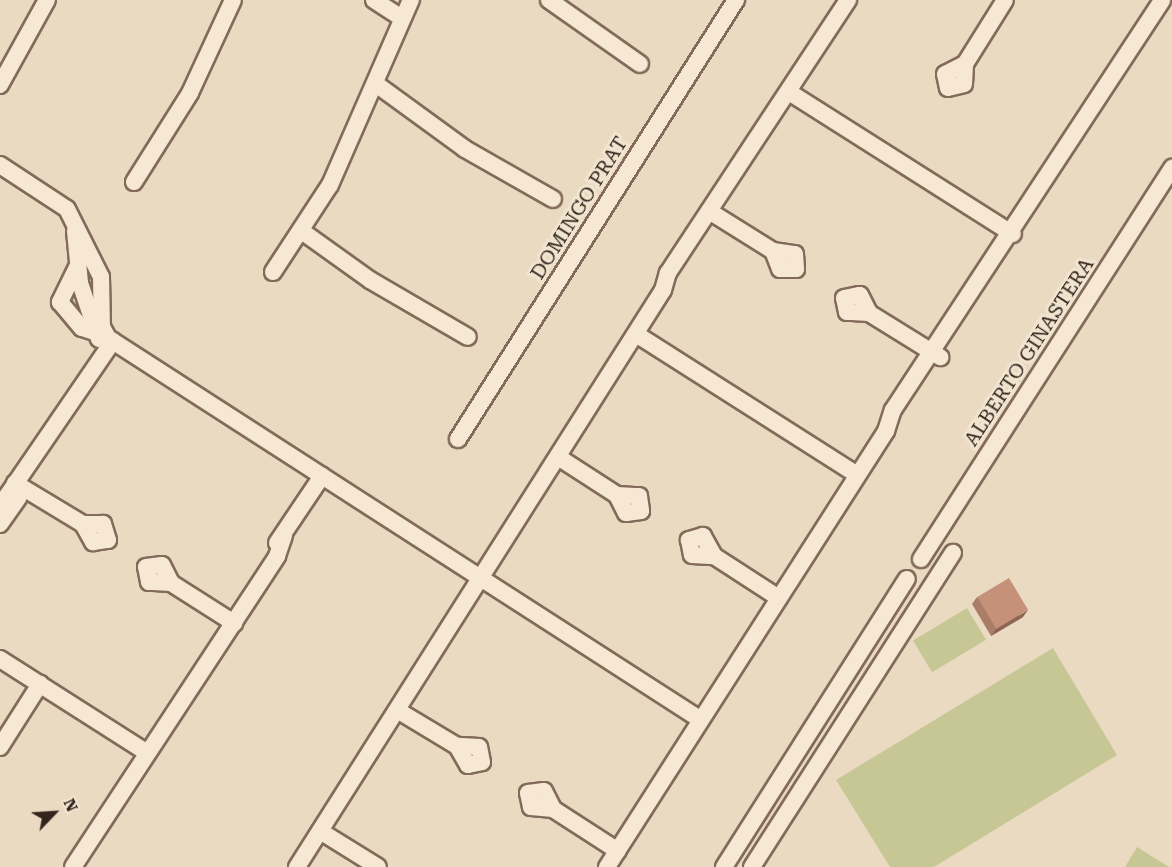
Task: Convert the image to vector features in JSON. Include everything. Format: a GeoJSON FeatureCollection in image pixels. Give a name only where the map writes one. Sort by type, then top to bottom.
{"type":"FeatureCollection","features":[{"type":"Feature","properties":{"kind":"street"},"geometry":{"type":"LineString","coordinates":[[0,85],[47,0]]}},
{"type":"Feature","properties":{"kind":"street"},"geometry":{"type":"LineString","coordinates":[[134,182],[190,93],[233,0]]}},
{"type":"Feature","properties":{"kind":"street"},"geometry":{"type":"LineString","coordinates":[[273,272],[303,232],[376,84],[407,5],[374,0]]}},
{"type":"Feature","properties":{"kind":"street"},"geometry":{"type":"LineString","coordinates":[[549,0],[640,64]]}},
{"type":"Feature","properties":{"kind":"street","name":"DOMINGO PRAT"},"geometry":{"type":"LineString","coordinates":[[458,439],[736,0]]}},
{"type":"Feature","properties":{"kind":"street"},"geometry":{"type":"LineString","coordinates":[[297,867],[848,0]]}},
{"type":"Feature","properties":{"kind":"street"},"geometry":{"type":"LineString","coordinates":[[965,64],[1005,0]]}},
{"type":"Feature","properties":{"kind":"street"},"geometry":{"type":"LineString","coordinates":[[608,867],[936,354],[981,296],[986,277],[1162,0]]}},
{"type":"Feature","properties":{"kind":"street"},"geometry":{"type":"LineString","coordinates":[[376,84],[465,149],[553,198]]}},
{"type":"Feature","properties":{"kind":"street"},"geometry":{"type":"LineString","coordinates":[[789,92],[1013,234]]}},
{"type":"Feature","properties":{"kind":"street"},"geometry":{"type":"LineString","coordinates":[[0,165],[62,204],[72,218],[101,277],[105,340],[70,407],[20,485],[0,525]]}},
{"type":"Feature","properties":{"kind":"street","name":"ALBERTO GINASTERA"},"geometry":{"type":"LineString","coordinates":[[921,559],[1172,168]]}},
{"type":"Feature","properties":{"kind":"street"},"geometry":{"type":"LineString","coordinates":[[713,213],[773,251]]}},
{"type":"Feature","properties":{"kind":"street"},"geometry":{"type":"LineString","coordinates":[[72,218],[81,260],[80,283],[105,340]]}},
{"type":"Feature","properties":{"kind":"street"},"geometry":{"type":"LineString","coordinates":[[303,232],[370,280],[468,337]]}},
{"type":"Feature","properties":{"kind":"street"},"geometry":{"type":"LineString","coordinates":[[81,260],[60,302],[72,320],[699,724]]}},
{"type":"Feature","properties":{"kind":"street"},"geometry":{"type":"LineString","coordinates":[[869,313],[936,354]]}},
{"type":"Feature","properties":{"kind":"street"},"geometry":{"type":"LineString","coordinates":[[636,334],[857,475]]}},
{"type":"Feature","properties":{"kind":"street"},"geometry":{"type":"LineString","coordinates":[[558,457],[617,495]]}},
{"type":"Feature","properties":{"kind":"street"},"geometry":{"type":"LineString","coordinates":[[73,867],[230,620],[277,556],[284,536],[320,481]]}},
{"type":"Feature","properties":{"kind":"street"},"geometry":{"type":"LineString","coordinates":[[0,506],[20,485]]}},
{"type":"Feature","properties":{"kind":"street"},"geometry":{"type":"LineString","coordinates":[[20,485],[83,525]]}},
{"type":"Feature","properties":{"kind":"street"},"geometry":{"type":"LineString","coordinates":[[752,867],[953,553]]}},
{"type":"Feature","properties":{"kind":"street"},"geometry":{"type":"LineString","coordinates":[[714,556],[779,598]]}},
{"type":"Feature","properties":{"kind":"street"},"geometry":{"type":"LineString","coordinates":[[724,867],[908,579]]}},
{"type":"Feature","properties":{"kind":"street"},"geometry":{"type":"LineString","coordinates":[[171,583],[230,620]]}},
{"type":"Feature","properties":{"kind":"street"},"geometry":{"type":"LineString","coordinates":[[0,659],[146,752]]}},
{"type":"Feature","properties":{"kind":"street"},"geometry":{"type":"LineString","coordinates":[[0,747],[40,684]]}},
{"type":"Feature","properties":{"kind":"street"},"geometry":{"type":"LineString","coordinates":[[397,710],[457,746]]}},
{"type":"Feature","properties":{"kind":"street"},"geometry":{"type":"LineString","coordinates":[[553,809],[618,851]]}},
{"type":"Feature","properties":{"kind":"street"},"geometry":{"type":"LineString","coordinates":[[320,831],[378,867]]}},
{"type":"Feature","properties":{"kind":"green space"},"geometry":{"type":"Polygon","coordinates":[[[967,608],[986,640],[932,672],[913,640],[967,608]]]}},
{"type":"Feature","properties":{"kind":"green space"},"geometry":{"type":"Polygon","coordinates":[[[1053,648],[1117,755],[934,867],[890,867],[836,780],[1053,648]]]}},
{"type":"Feature","properties":{"kind":"green space"},"geometry":{"type":"Polygon","coordinates":[[[1137,847],[1169,867],[1125,867],[1137,847]]]}},
{"type":"Feature","properties":{"kind":"building"},"geometry":{"type":"Polygon","coordinates":[[[1009,578],[1028,610],[996,629],[977,597],[1009,578]]]}}]}
